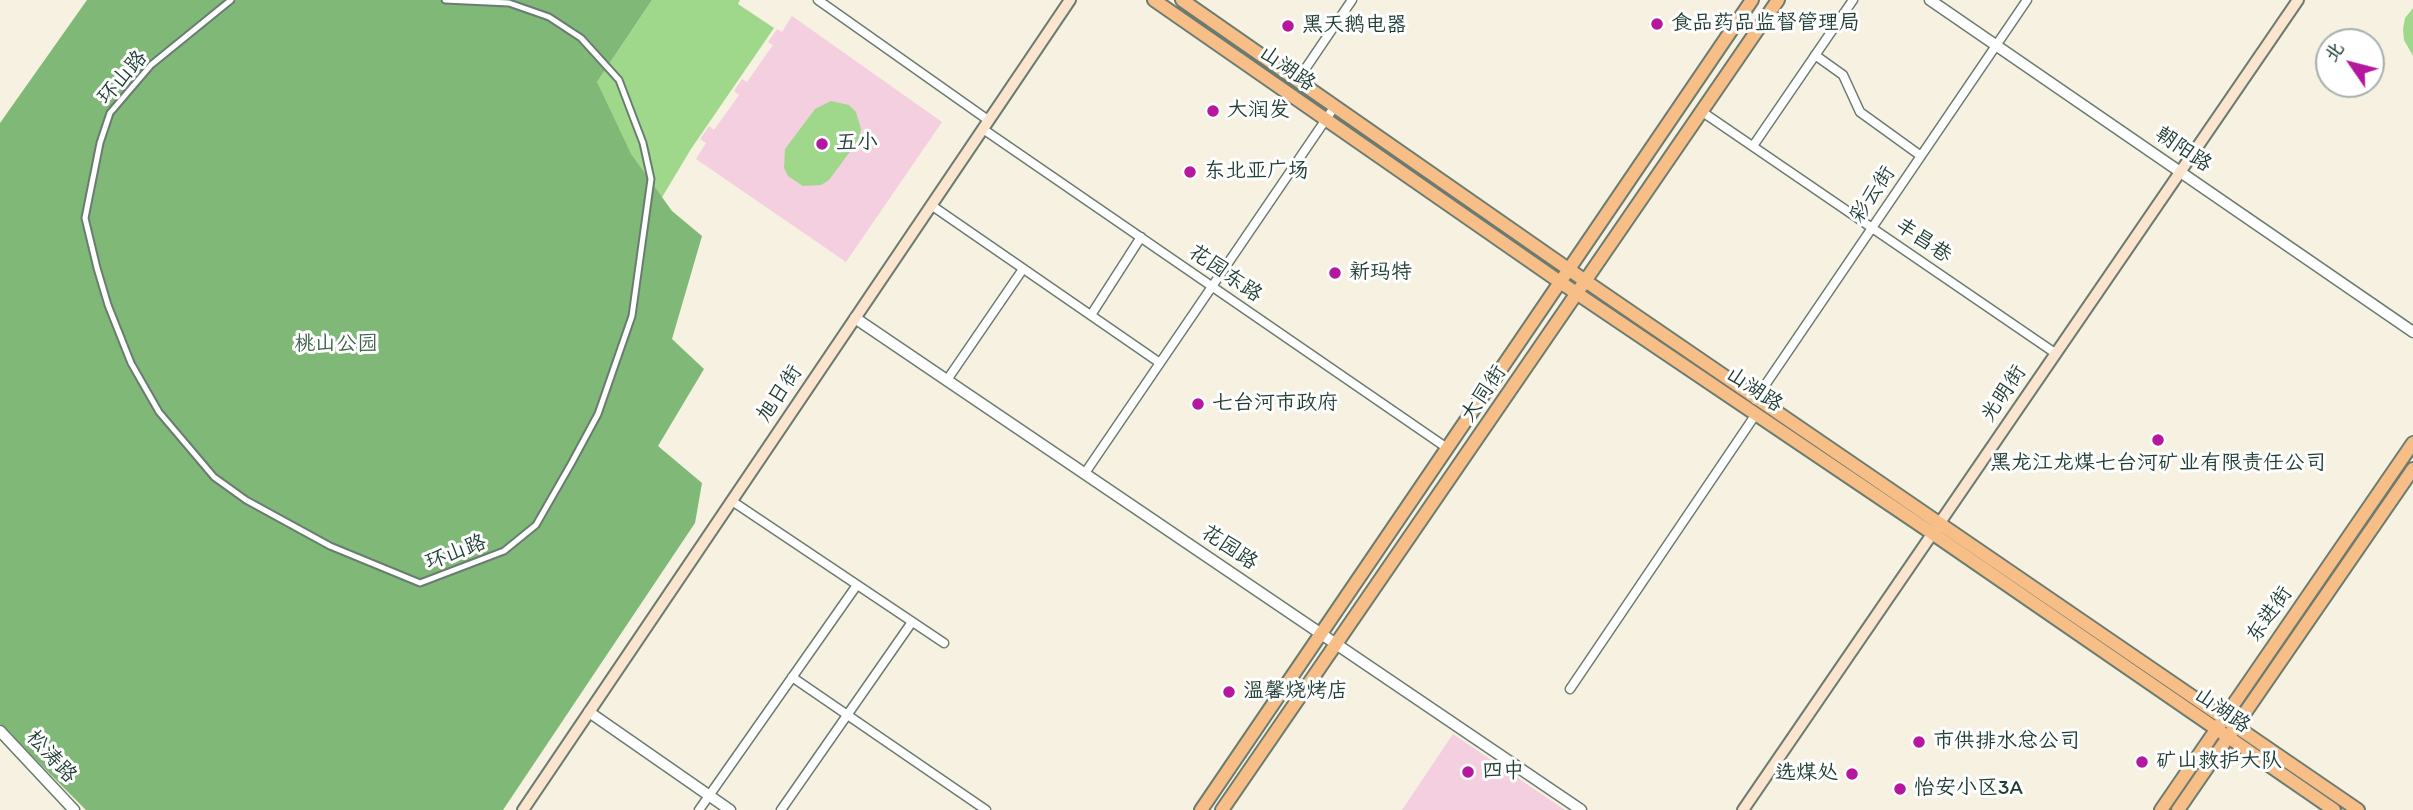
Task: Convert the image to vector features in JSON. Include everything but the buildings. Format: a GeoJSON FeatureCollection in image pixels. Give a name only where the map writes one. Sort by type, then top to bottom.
{"type":"FeatureCollection","features":[{"type":"Feature","properties":{"kind":"main road","name":"旭日街"},"geometry":{"type":"LineString","coordinates":[[523,810],[1070,0]]}},
{"type":"Feature","properties":{"kind":"main road","name":"山湖路"},"geometry":{"type":"LineString","coordinates":[[1154,0],[1752,412],[2220,724],[2236,726],[2358,810]]}},
{"type":"Feature","properties":{"kind":"main road","name":"山湖路"},"geometry":{"type":"LineString","coordinates":[[1182,0],[1584,280],[1939,521],[2220,724],[2227,738],[2334,810]]}},
{"type":"Feature","properties":{"kind":"main road","name":"大同街"},"geometry":{"type":"LineString","coordinates":[[1201,810],[1752,0]]}},
{"type":"Feature","properties":{"kind":"main road","name":"大同街"},"geometry":{"type":"LineString","coordinates":[[1222,810],[1778,0]]}},
{"type":"Feature","properties":{"kind":"main road","name":"光明街"},"geometry":{"type":"LineString","coordinates":[[1743,810],[2298,0]]}},
{"type":"Feature","properties":{"kind":"main road","name":"东进街"},"geometry":{"type":"LineString","coordinates":[[2161,810],[2413,443]]}},
{"type":"Feature","properties":{"kind":"main road","name":"东进街"},"geometry":{"type":"LineString","coordinates":[[2178,810],[2413,469]]}},
{"type":"Feature","properties":{"kind":"street","name":"环山路"},"geometry":{"type":"LineString","coordinates":[[231,0],[151,65],[110,113],[100,143],[85,218],[108,304],[131,363],[159,412],[214,477],[246,500],[330,546],[420,583],[503,551],[536,525],[571,464],[598,414],[632,316],[651,179],[643,143],[618,80],[581,38],[549,17],[509,3],[445,0]]}},
{"type":"Feature","properties":{"kind":"street","name":"花园东路"},"geometry":{"type":"LineString","coordinates":[[818,0],[1141,237],[1447,448]]}},
{"type":"Feature","properties":{"kind":"street"},"geometry":{"type":"LineString","coordinates":[[1297,81],[1352,0]]}},
{"type":"Feature","properties":{"kind":"street"},"geometry":{"type":"LineString","coordinates":[[1754,146],[1853,0]]}},
{"type":"Feature","properties":{"kind":"street","name":"朝阳路"},"geometry":{"type":"LineString","coordinates":[[1930,0],[2413,332]]}},
{"type":"Feature","properties":{"kind":"street","name":"彩云街"},"geometry":{"type":"LineString","coordinates":[[1570,689],[1752,412],[1757,397],[2027,0]]}},
{"type":"Feature","properties":{"kind":"street"},"geometry":{"type":"LineString","coordinates":[[1815,55],[1843,75],[1860,112],[1921,156]]}},
{"type":"Feature","properties":{"kind":"street"},"geometry":{"type":"LineString","coordinates":[[1085,473],[1335,106]]}},
{"type":"Feature","properties":{"kind":"street","name":"丰昌巷"},"geometry":{"type":"LineString","coordinates":[[1701,111],[2055,354]]}},
{"type":"Feature","properties":{"kind":"street"},"geometry":{"type":"LineString","coordinates":[[931,205],[1160,363]]}},
{"type":"Feature","properties":{"kind":"street"},"geometry":{"type":"LineString","coordinates":[[1090,315],[1141,237]]}},
{"type":"Feature","properties":{"kind":"street"},"geometry":{"type":"LineString","coordinates":[[947,380],[1023,268]]}},
{"type":"Feature","properties":{"kind":"street","name":"花园路"},"geometry":{"type":"LineString","coordinates":[[855,318],[1581,810]]}},
{"type":"Feature","properties":{"kind":"street"},"geometry":{"type":"LineString","coordinates":[[732,501],[944,643]]}},
{"type":"Feature","properties":{"kind":"street"},"geometry":{"type":"LineString","coordinates":[[699,810],[858,585]]}},
{"type":"Feature","properties":{"kind":"street"},"geometry":{"type":"LineString","coordinates":[[781,810],[912,622]]}},
{"type":"Feature","properties":{"kind":"street"},"geometry":{"type":"LineString","coordinates":[[792,677],[986,810]]}},
{"type":"Feature","properties":{"kind":"street"},"geometry":{"type":"LineString","coordinates":[[589,712],[730,810]]}},
{"type":"Feature","properties":{"kind":"street","name":"松涛路"},"geometry":{"type":"LineString","coordinates":[[0,731],[74,810]]}},
{"type":"Feature","properties":{"kind":"shaded area","name":"五小"},"geometry":{"type":"Polygon","coordinates":[[[792,16],[942,122],[846,262],[696,159],[706,143],[700,139],[709,126],[714,130],[739,95],[734,91],[742,79],[747,82],[773,45],[768,42],[777,29],[782,32],[792,16]]]}},
{"type":"Feature","properties":{"kind":"shaded area","name":"四中"},"geometry":{"type":"Polygon","coordinates":[[[1453,734],[1565,810],[1402,810],[1453,734]]]}},
{"type":"Feature","properties":{"kind":"green space","name":"桃山公园"},"geometry":{"type":"Polygon","coordinates":[[[87,0],[652,0],[597,82],[631,154],[672,211],[702,236],[672,339],[704,369],[658,446],[702,483],[695,523],[503,810],[86,810],[0,724],[0,123],[87,0]]]}},
{"type":"Feature","properties":{"kind":"green space"},"geometry":{"type":"Polygon","coordinates":[[[652,0],[740,0],[738,4],[774,28],[691,149],[658,204],[629,186],[597,82],[652,0]]]}},
{"type":"Feature","properties":{"kind":"green space"},"geometry":{"type":"Polygon","coordinates":[[[2413,8],[2413,56],[2404,40],[2403,29],[2405,18],[2413,8]]]}},
{"type":"Feature","properties":{"kind":"green space","name":"五小"},"geometry":{"type":"Polygon","coordinates":[[[831,101],[849,105],[856,112],[861,129],[860,138],[829,180],[821,185],[803,186],[788,176],[784,168],[785,149],[815,109],[831,101]]]}},
{"type":"Feature","properties":{"kind":"place","name":"食品药品监督管理局"},"geometry":{"type":"Point","coordinates":[1657,24]}},
{"type":"Feature","properties":{"kind":"place","name":"黑天鹅电器"},"geometry":{"type":"Point","coordinates":[1288,26]}},
{"type":"Feature","properties":{"kind":"place","name":"大润发"},"geometry":{"type":"Point","coordinates":[1213,111]}},
{"type":"Feature","properties":{"kind":"place","name":"五小"},"geometry":{"type":"Point","coordinates":[822,144]}},
{"type":"Feature","properties":{"kind":"place","name":"东北亚广场"},"geometry":{"type":"Point","coordinates":[1190,172]}},
{"type":"Feature","properties":{"kind":"place","name":"新玛特"},"geometry":{"type":"Point","coordinates":[1335,273]}},
{"type":"Feature","properties":{"kind":"place","name":"七台河市政府"},"geometry":{"type":"Point","coordinates":[1198,404]}},
{"type":"Feature","properties":{"kind":"place","name":"黑龙江龙煤七台河矿业有限责任公司"},"geometry":{"type":"Point","coordinates":[2158,440]}},
{"type":"Feature","properties":{"kind":"place","name":"温馨烧烤店"},"geometry":{"type":"Point","coordinates":[1229,692]}},
{"type":"Feature","properties":{"kind":"place","name":"市供排水总公司"},"geometry":{"type":"Point","coordinates":[1919,742]}},
{"type":"Feature","properties":{"kind":"place","name":"矿山救护大队"},"geometry":{"type":"Point","coordinates":[2142,762]}},
{"type":"Feature","properties":{"kind":"place","name":"四中"},"geometry":{"type":"Point","coordinates":[1468,772]}},
{"type":"Feature","properties":{"kind":"place","name":"选煤处"},"geometry":{"type":"Point","coordinates":[1852,774]}},
{"type":"Feature","properties":{"kind":"place","name":"怡安小区3A"},"geometry":{"type":"Point","coordinates":[1900,789]}}]}
